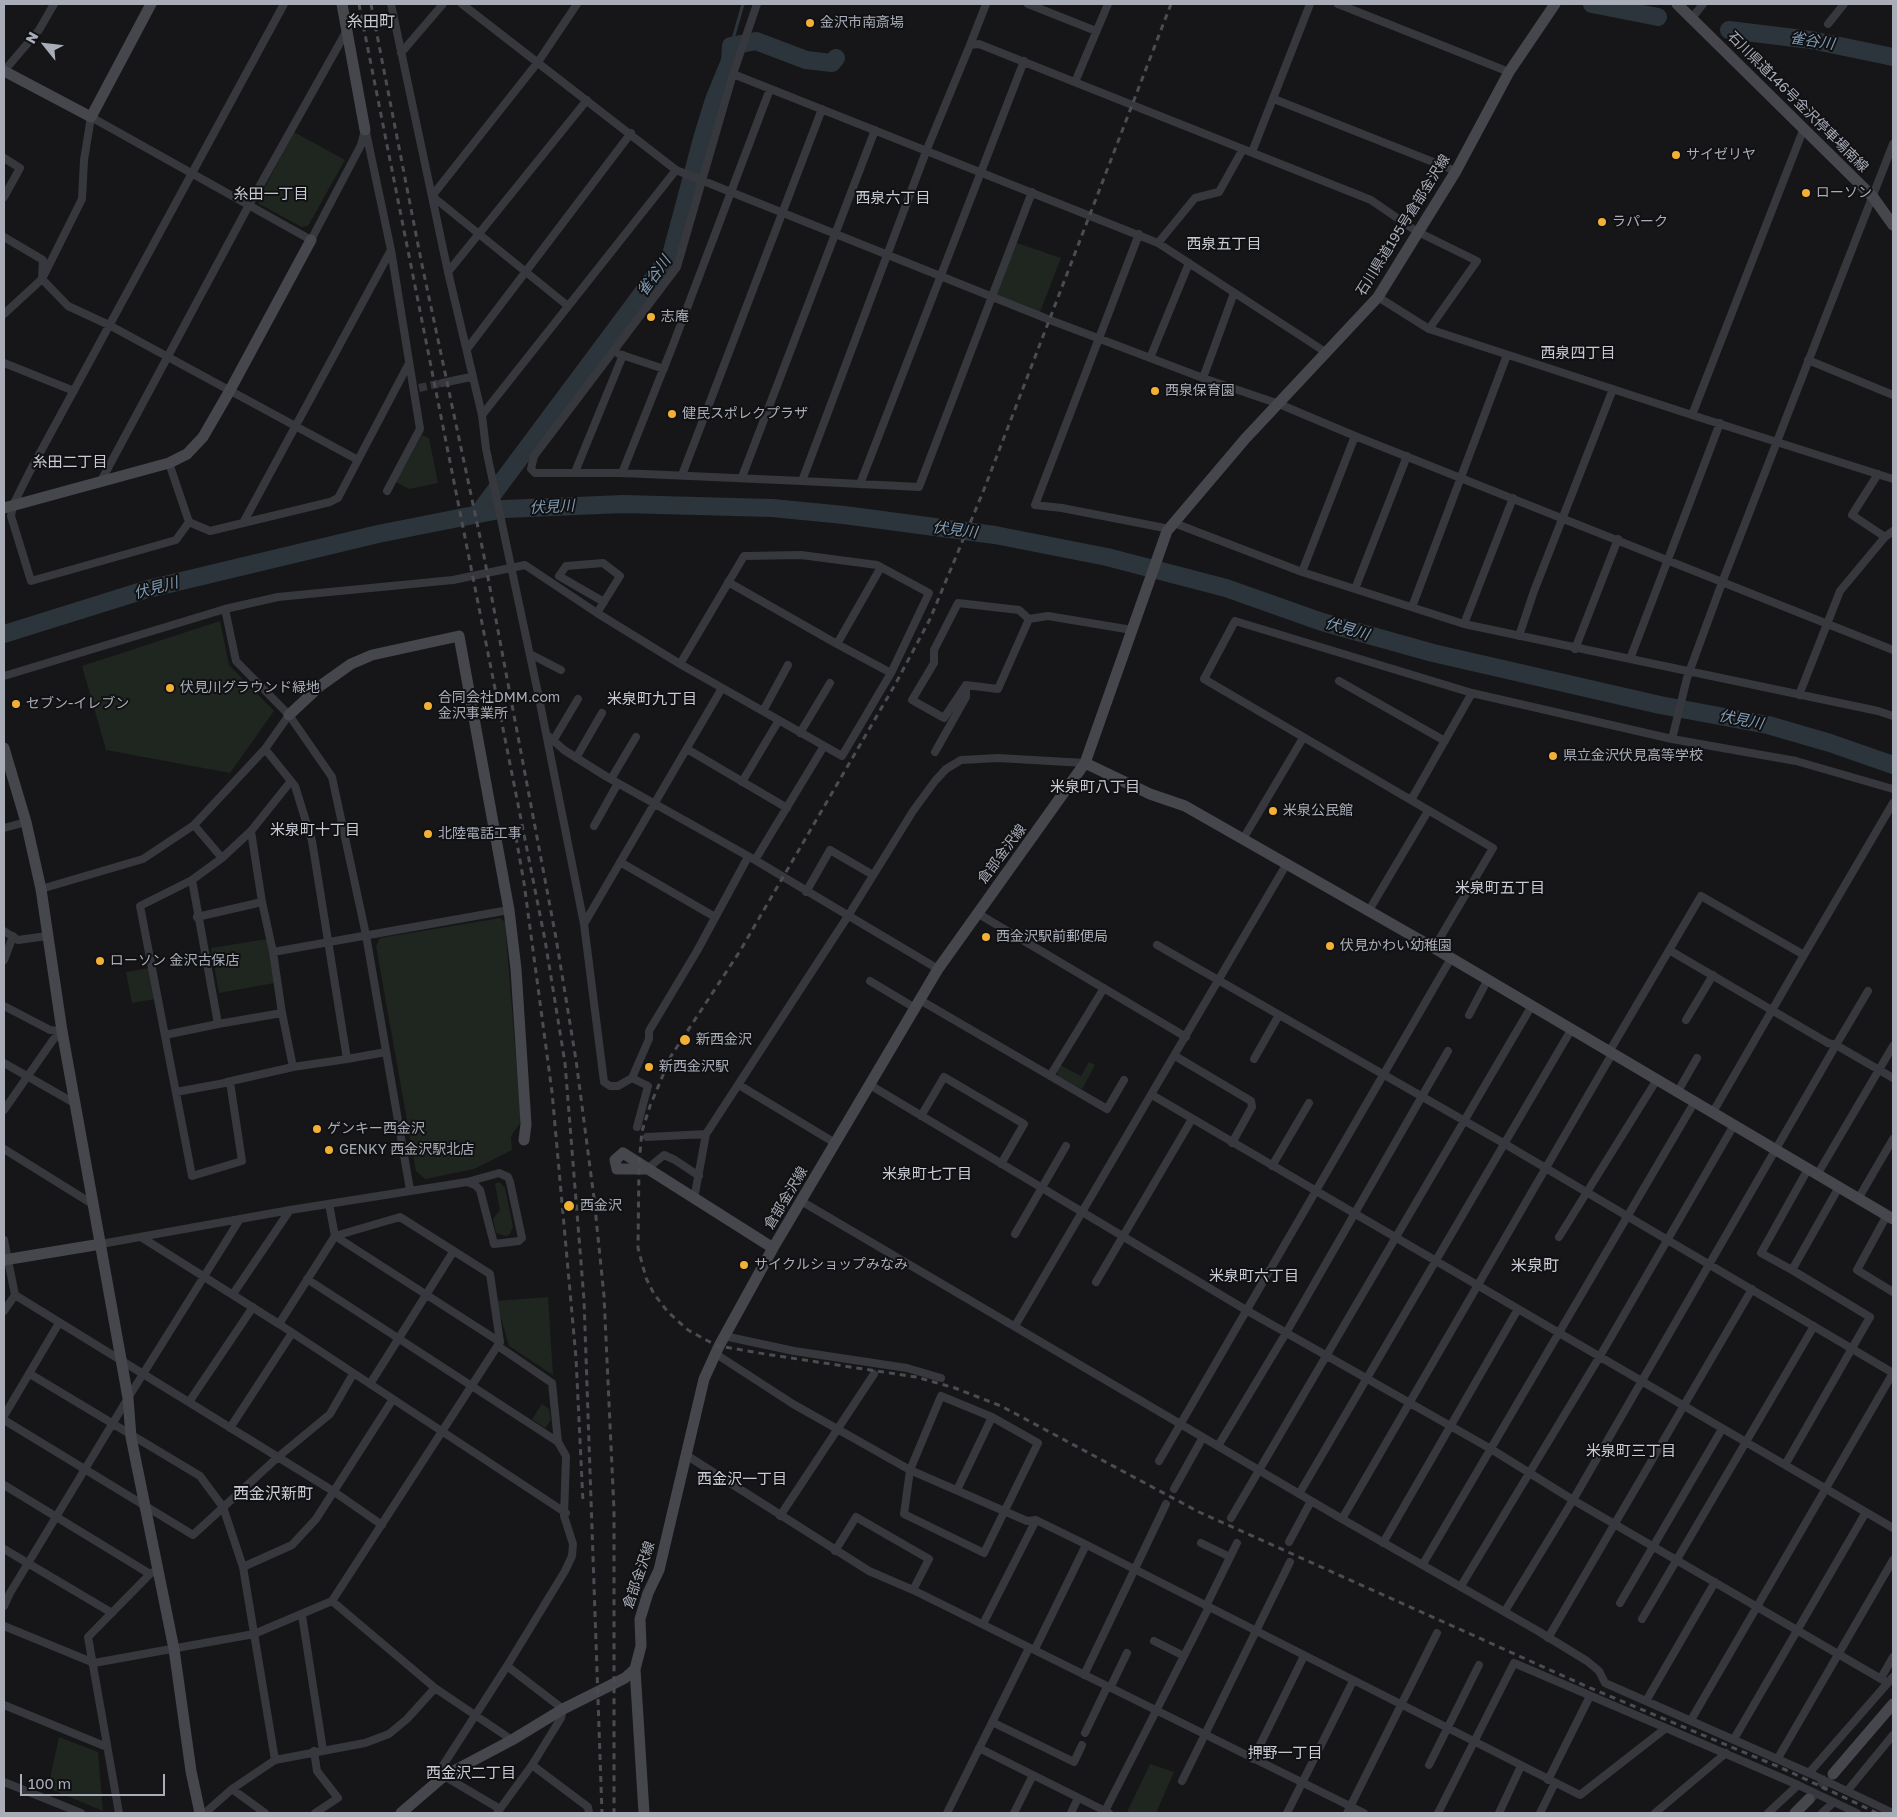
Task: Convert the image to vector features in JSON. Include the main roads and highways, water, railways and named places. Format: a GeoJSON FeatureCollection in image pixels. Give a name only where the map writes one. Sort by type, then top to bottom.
{"type":"FeatureCollection","features":[{"type":"Feature","properties":{"kind":"waterway"},"geometry":{"type":"LineString","coordinates":[[731,46],[743,4]]}},
{"type":"Feature","properties":{"kind":"waterway","name":"雀谷川"},"geometry":{"type":"LineString","coordinates":[[1592,4],[1658,17]]}},
{"type":"Feature","properties":{"kind":"waterway","name":"雀谷川"},"geometry":{"type":"LineString","coordinates":[[1729,30],[1811,40],[1893,57]]}},
{"type":"Feature","properties":{"kind":"waterway","name":"雀谷川"},"geometry":{"type":"LineString","coordinates":[[478,514],[671,255],[702,139],[714,100],[730,61],[731,46],[756,41],[806,60],[832,63],[836,58]]}},
{"type":"Feature","properties":{"kind":"waterway","name":"伏見川"},"geometry":{"type":"LineString","coordinates":[[4,634],[148,589],[378,534],[504,509],[623,504],[772,508],[844,515],[995,535],[1107,557],[1226,588],[1322,622],[1433,653],[1660,705],[1768,725],[1830,743],[1893,765]]}},
{"type":"Feature","properties":{"kind":"tunnel"},"geometry":{"type":"LineString","coordinates":[[419,388],[442,383]]}},
{"type":"Feature","properties":{"kind":"tunnel"},"geometry":{"type":"LineString","coordinates":[[1809,1799],[1833,1774]]}},
{"type":"Feature","properties":{"kind":"railway"},"geometry":{"type":"LineString","coordinates":[[359,4],[545,940],[565,1063],[584,1300],[602,1813]]}},
{"type":"Feature","properties":{"kind":"railway"},"geometry":{"type":"LineString","coordinates":[[371,4],[421,260],[483,551],[556,938],[576,1060],[594,1198],[604,1296],[614,1510],[614,1813]]}},
{"type":"Feature","properties":{"kind":"railway"},"geometry":{"type":"LineString","coordinates":[[1171,4],[983,492],[930,619],[896,683],[740,951],[671,1056],[650,1106],[642,1131],[639,1164],[638,1248],[646,1278],[654,1294],[668,1312],[688,1330],[719,1346],[916,1377],[955,1388],[1001,1406],[1199,1512],[1588,1687],[1786,1770],[1877,1813]]}},
{"type":"Feature","properties":{"kind":"railway"},"geometry":{"type":"LineString","coordinates":[[514,826],[524,883],[552,1092],[576,1358],[583,1502]]}},
{"type":"Feature","properties":{"kind":"place","name":"金沢市南斎場"},"geometry":{"type":"Point","coordinates":[810,23]}},
{"type":"Feature","properties":{"kind":"place","name":"サイゼリヤ"},"geometry":{"type":"Point","coordinates":[1676,155]}},
{"type":"Feature","properties":{"kind":"place","name":"ローソン"},"geometry":{"type":"Point","coordinates":[1806,193]}},
{"type":"Feature","properties":{"kind":"place","name":"ラパーク"},"geometry":{"type":"Point","coordinates":[1602,222]}},
{"type":"Feature","properties":{"kind":"place","name":"志庵"},"geometry":{"type":"Point","coordinates":[651,317]}},
{"type":"Feature","properties":{"kind":"place","name":"西泉保育園"},"geometry":{"type":"Point","coordinates":[1155,391]}},
{"type":"Feature","properties":{"kind":"place","name":"健民スポレクプラザ"},"geometry":{"type":"Point","coordinates":[672,414]}},
{"type":"Feature","properties":{"kind":"place","name":"伏見川グラウンド緑地"},"geometry":{"type":"Point","coordinates":[170,688]}},
{"type":"Feature","properties":{"kind":"place","name":"セブン-イレブン"},"geometry":{"type":"Point","coordinates":[16,704]}},
{"type":"Feature","properties":{"kind":"place","name":"合同会社DMM.com 金沢事業所"},"geometry":{"type":"Point","coordinates":[428,706]}},
{"type":"Feature","properties":{"kind":"place","name":"県立金沢伏見高等学校"},"geometry":{"type":"Point","coordinates":[1553,756]}},
{"type":"Feature","properties":{"kind":"place","name":"米泉公民館"},"geometry":{"type":"Point","coordinates":[1273,811]}},
{"type":"Feature","properties":{"kind":"place","name":"北陸電話工事"},"geometry":{"type":"Point","coordinates":[428,834]}},
{"type":"Feature","properties":{"kind":"place","name":"西金沢駅前郵便局"},"geometry":{"type":"Point","coordinates":[986,937]}},
{"type":"Feature","properties":{"kind":"place","name":"伏見かわい幼稚園"},"geometry":{"type":"Point","coordinates":[1330,946]}},
{"type":"Feature","properties":{"kind":"place","name":"ローソン 金沢古保店"},"geometry":{"type":"Point","coordinates":[100,961]}},
{"type":"Feature","properties":{"kind":"place","name":"新西金沢"},"geometry":{"type":"Point","coordinates":[685,1040]}},
{"type":"Feature","properties":{"kind":"place","name":"新西金沢駅"},"geometry":{"type":"Point","coordinates":[649,1067]}},
{"type":"Feature","properties":{"kind":"place","name":"ゲンキー西金沢"},"geometry":{"type":"Point","coordinates":[317,1129]}},
{"type":"Feature","properties":{"kind":"place","name":"GENKY 西金沢駅北店"},"geometry":{"type":"Point","coordinates":[329,1150]}},
{"type":"Feature","properties":{"kind":"place","name":"西金沢"},"geometry":{"type":"Point","coordinates":[569,1206]}},
{"type":"Feature","properties":{"kind":"place","name":"サイクルショップみなみ"},"geometry":{"type":"Point","coordinates":[744,1265]}},
{"type":"Feature","properties":{"kind":"district","name":"糸田町"},"geometry":{"type":"Point","coordinates":[371,22]}},
{"type":"Feature","properties":{"kind":"district","name":"糸田一丁目"},"geometry":{"type":"Point","coordinates":[271,194]}},
{"type":"Feature","properties":{"kind":"district","name":"西泉六丁目"},"geometry":{"type":"Point","coordinates":[893,198]}},
{"type":"Feature","properties":{"kind":"district","name":"西泉五丁目"},"geometry":{"type":"Point","coordinates":[1224,244]}},
{"type":"Feature","properties":{"kind":"district","name":"西泉四丁目"},"geometry":{"type":"Point","coordinates":[1578,353]}},
{"type":"Feature","properties":{"kind":"district","name":"糸田二丁目"},"geometry":{"type":"Point","coordinates":[70,462]}},
{"type":"Feature","properties":{"kind":"district","name":"米泉町九丁目"},"geometry":{"type":"Point","coordinates":[652,699]}},
{"type":"Feature","properties":{"kind":"district","name":"米泉町八丁目"},"geometry":{"type":"Point","coordinates":[1095,787]}},
{"type":"Feature","properties":{"kind":"district","name":"米泉町十丁目"},"geometry":{"type":"Point","coordinates":[315,830]}},
{"type":"Feature","properties":{"kind":"district","name":"米泉町五丁目"},"geometry":{"type":"Point","coordinates":[1500,888]}},
{"type":"Feature","properties":{"kind":"district","name":"米泉町七丁目"},"geometry":{"type":"Point","coordinates":[927,1174]}},
{"type":"Feature","properties":{"kind":"district","name":"米泉町"},"geometry":{"type":"Point","coordinates":[1535,1266]}},
{"type":"Feature","properties":{"kind":"district","name":"米泉町六丁目"},"geometry":{"type":"Point","coordinates":[1254,1276]}},
{"type":"Feature","properties":{"kind":"district","name":"米泉町三丁目"},"geometry":{"type":"Point","coordinates":[1631,1451]}},
{"type":"Feature","properties":{"kind":"district","name":"西金沢一丁目"},"geometry":{"type":"Point","coordinates":[742,1479]}},
{"type":"Feature","properties":{"kind":"district","name":"西金沢新町"},"geometry":{"type":"Point","coordinates":[273,1494]}},
{"type":"Feature","properties":{"kind":"district","name":"押野一丁目"},"geometry":{"type":"Point","coordinates":[1285,1753]}},
{"type":"Feature","properties":{"kind":"district","name":"西金沢二丁目"},"geometry":{"type":"Point","coordinates":[471,1773]}}]}
